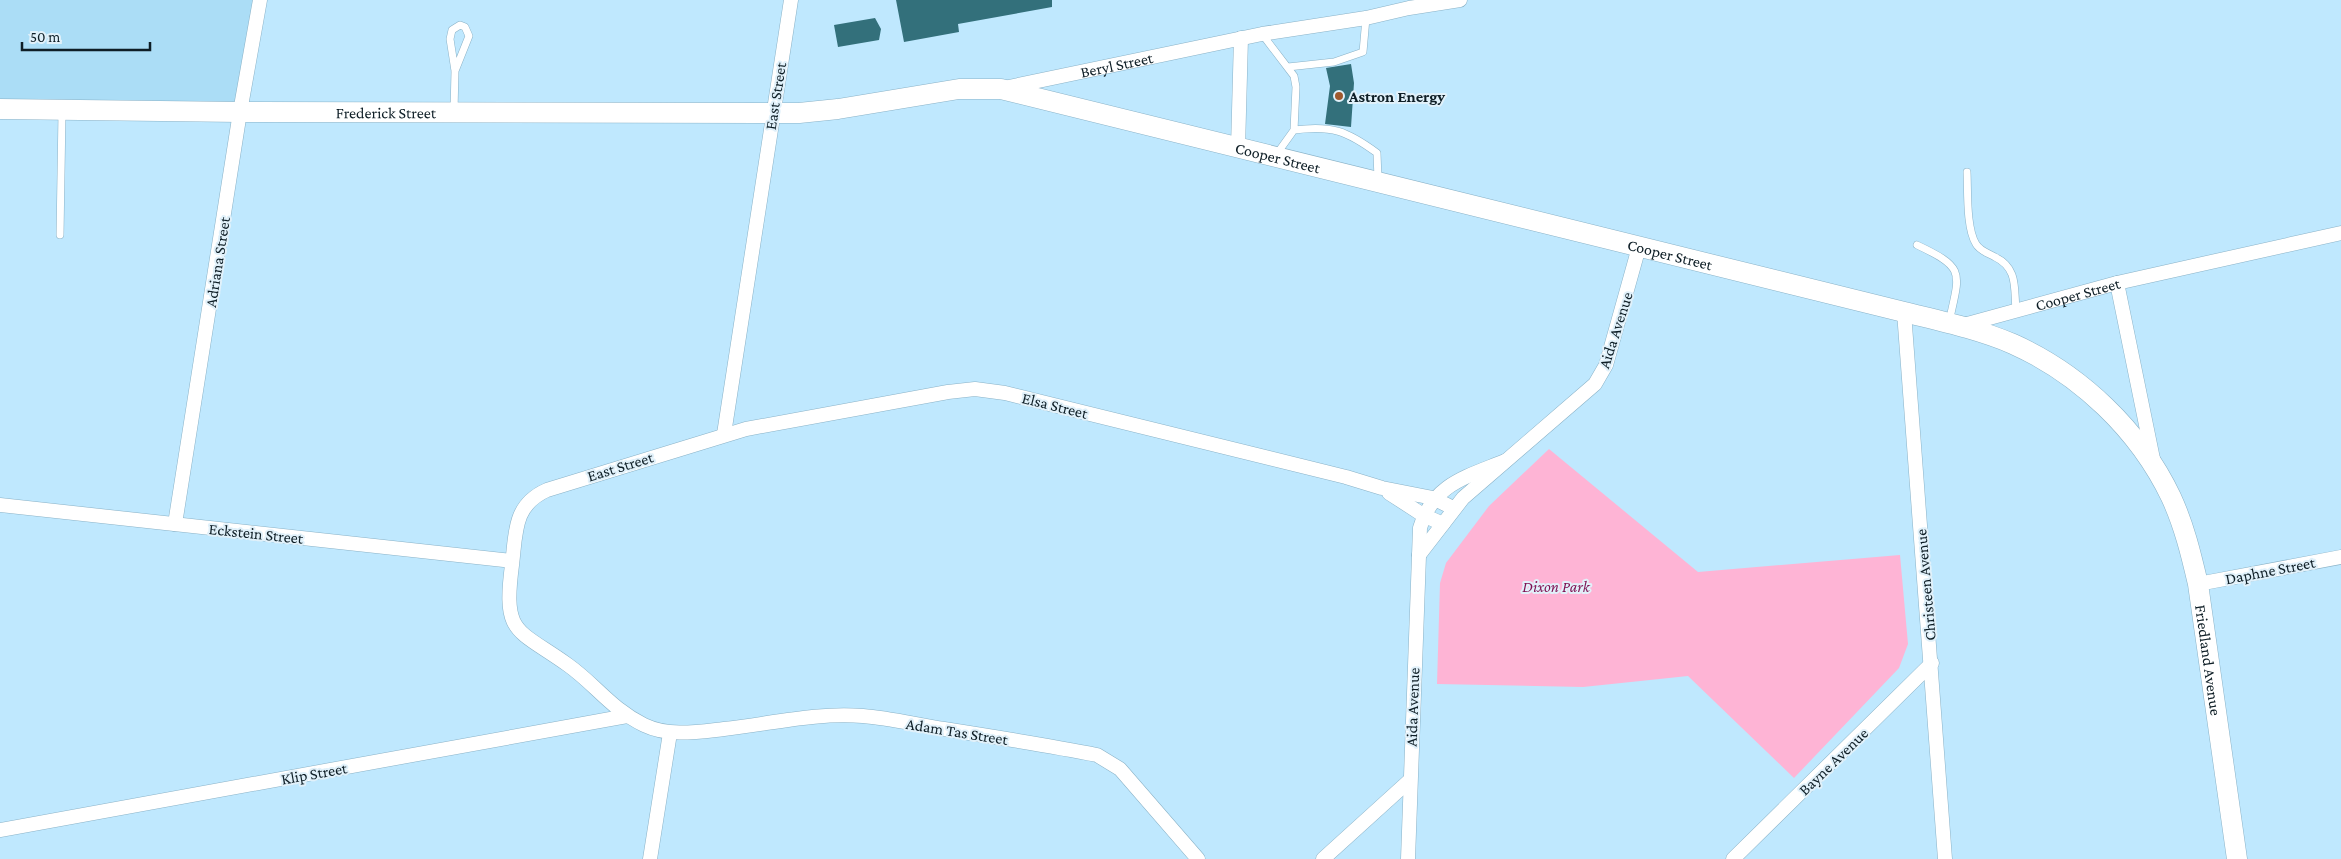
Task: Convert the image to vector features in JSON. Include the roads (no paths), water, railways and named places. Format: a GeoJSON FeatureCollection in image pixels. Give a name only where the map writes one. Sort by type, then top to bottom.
{"type":"FeatureCollection","features":[{"type":"Feature","properties":{"kind":"main road","name":"Beryl Street"},"geometry":{"type":"LineString","coordinates":[[772,113],[838,109],[960,89],[1001,89]]}},
{"type":"Feature","properties":{"kind":"main road","name":"Cooper Street"},"geometry":{"type":"LineString","coordinates":[[1001,89],[1954,325]]}},
{"type":"Feature","properties":{"kind":"main road","name":"Frederick Street"},"geometry":{"type":"LineString","coordinates":[[0,109],[240,112],[772,113]]}},
{"type":"Feature","properties":{"kind":"main road","name":"Friedland Avenue"},"geometry":{"type":"LineString","coordinates":[[1954,325],[2011,344],[2033,354],[2099,399],[2126,429],[2154,468],[2171,497],[2184,531],[2198,584],[2238,859]]}},
{"type":"Feature","properties":{"kind":"street","name":"Adriana Street"},"geometry":{"type":"LineString","coordinates":[[175,524],[240,112],[260,0]]}},
{"type":"Feature","properties":{"kind":"street","name":"East Street"},"geometry":{"type":"LineString","coordinates":[[670,733],[646,726],[627,716],[609,703],[578,671],[522,634],[512,622],[508,599],[519,516],[529,500],[537,494],[724,434],[772,113],[791,0]]}},
{"type":"Feature","properties":{"kind":"street","name":"Beryl Street"},"geometry":{"type":"LineString","coordinates":[[1001,89],[1241,38],[1366,18],[1409,8],[1460,0]]}},
{"type":"Feature","properties":{"kind":"street"},"geometry":{"type":"LineString","coordinates":[[1238,148],[1241,38]]}},
{"type":"Feature","properties":{"kind":"street","name":"Cooper Street"},"geometry":{"type":"LineString","coordinates":[[1954,325],[2117,284],[2341,233]]}},
{"type":"Feature","properties":{"kind":"street","name":"Aida Avenue"},"geometry":{"type":"LineString","coordinates":[[1419,555],[1453,508],[1595,384],[1606,365],[1639,247]]}},
{"type":"Feature","properties":{"kind":"street","name":"Friedland Avenue"},"geometry":{"type":"LineString","coordinates":[[2117,284],[2154,468]]}},
{"type":"Feature","properties":{"kind":"street","name":"Christeen Avenue"},"geometry":{"type":"LineString","coordinates":[[1904,312],[1932,663],[1945,859]]}},
{"type":"Feature","properties":{"kind":"street","name":"Elsa Street"},"geometry":{"type":"LineString","coordinates":[[724,434],[766,424],[938,394],[985,389],[1346,477],[1382,488],[1433,498],[1453,508]]}},
{"type":"Feature","properties":{"kind":"street","name":"Aida Avenue"},"geometry":{"type":"LineString","coordinates":[[1408,859],[1420,528],[1433,498],[1461,480],[1505,461]]}},
{"type":"Feature","properties":{"kind":"street","name":"Elsa Street"},"geometry":{"type":"LineString","coordinates":[[1382,488],[1424,515],[1443,524]]}},
{"type":"Feature","properties":{"kind":"street","name":"Eckstein Street"},"geometry":{"type":"LineString","coordinates":[[0,504],[512,561]]}},
{"type":"Feature","properties":{"kind":"street","name":"Daphne Street"},"geometry":{"type":"LineString","coordinates":[[2198,584],[2341,557]]}},
{"type":"Feature","properties":{"kind":"street","name":"Bayne Avenue"},"geometry":{"type":"LineString","coordinates":[[1733,859],[1932,663]]}},
{"type":"Feature","properties":{"kind":"street","name":"Adam Tas Street"},"geometry":{"type":"LineString","coordinates":[[670,733],[699,732],[850,715],[1097,755],[1120,770],[1198,859]]}},
{"type":"Feature","properties":{"kind":"street","name":"Klip Street"},"geometry":{"type":"LineString","coordinates":[[0,830],[627,716]]}},
{"type":"Feature","properties":{"kind":"street"},"geometry":{"type":"LineString","coordinates":[[650,859],[670,733]]}},
{"type":"Feature","properties":{"kind":"street"},"geometry":{"type":"LineString","coordinates":[[1323,859],[1410,781]]}},
{"type":"Feature","properties":{"kind":"lane"},"geometry":{"type":"LineString","coordinates":[[1288,67],[1334,62],[1363,52],[1366,18]]}},
{"type":"Feature","properties":{"kind":"lane"},"geometry":{"type":"LineString","coordinates":[[454,71],[468,36],[465,27],[460,25],[452,30],[451,34],[454,71],[454,112]]}},
{"type":"Feature","properties":{"kind":"lane"},"geometry":{"type":"LineString","coordinates":[[1262,34],[1294,76],[1296,87],[1294,130],[1274,157]]}},
{"type":"Feature","properties":{"kind":"lane"},"geometry":{"type":"LineString","coordinates":[[60,235],[62,110]]}},
{"type":"Feature","properties":{"kind":"lane"},"geometry":{"type":"LineString","coordinates":[[1294,130],[1314,127],[1338,130],[1354,136],[1377,154],[1378,182]]}},
{"type":"Feature","properties":{"kind":"lane"},"geometry":{"type":"LineString","coordinates":[[1967,172],[1971,234],[1980,250],[2004,261],[2010,267],[2013,276],[2016,310]]}},
{"type":"Feature","properties":{"kind":"lane"},"geometry":{"type":"LineString","coordinates":[[1917,245],[1942,257],[1952,265],[1956,276],[1954,325]]}},
{"type":"Feature","properties":{"kind":"place","name":"Astron Energy"},"geometry":{"type":"Point","coordinates":[1339,96]}},
{"type":"Feature","properties":{"kind":"park label","name":"Dixon Park"},"geometry":{"type":"Point","coordinates":[1556,586]}}]}
